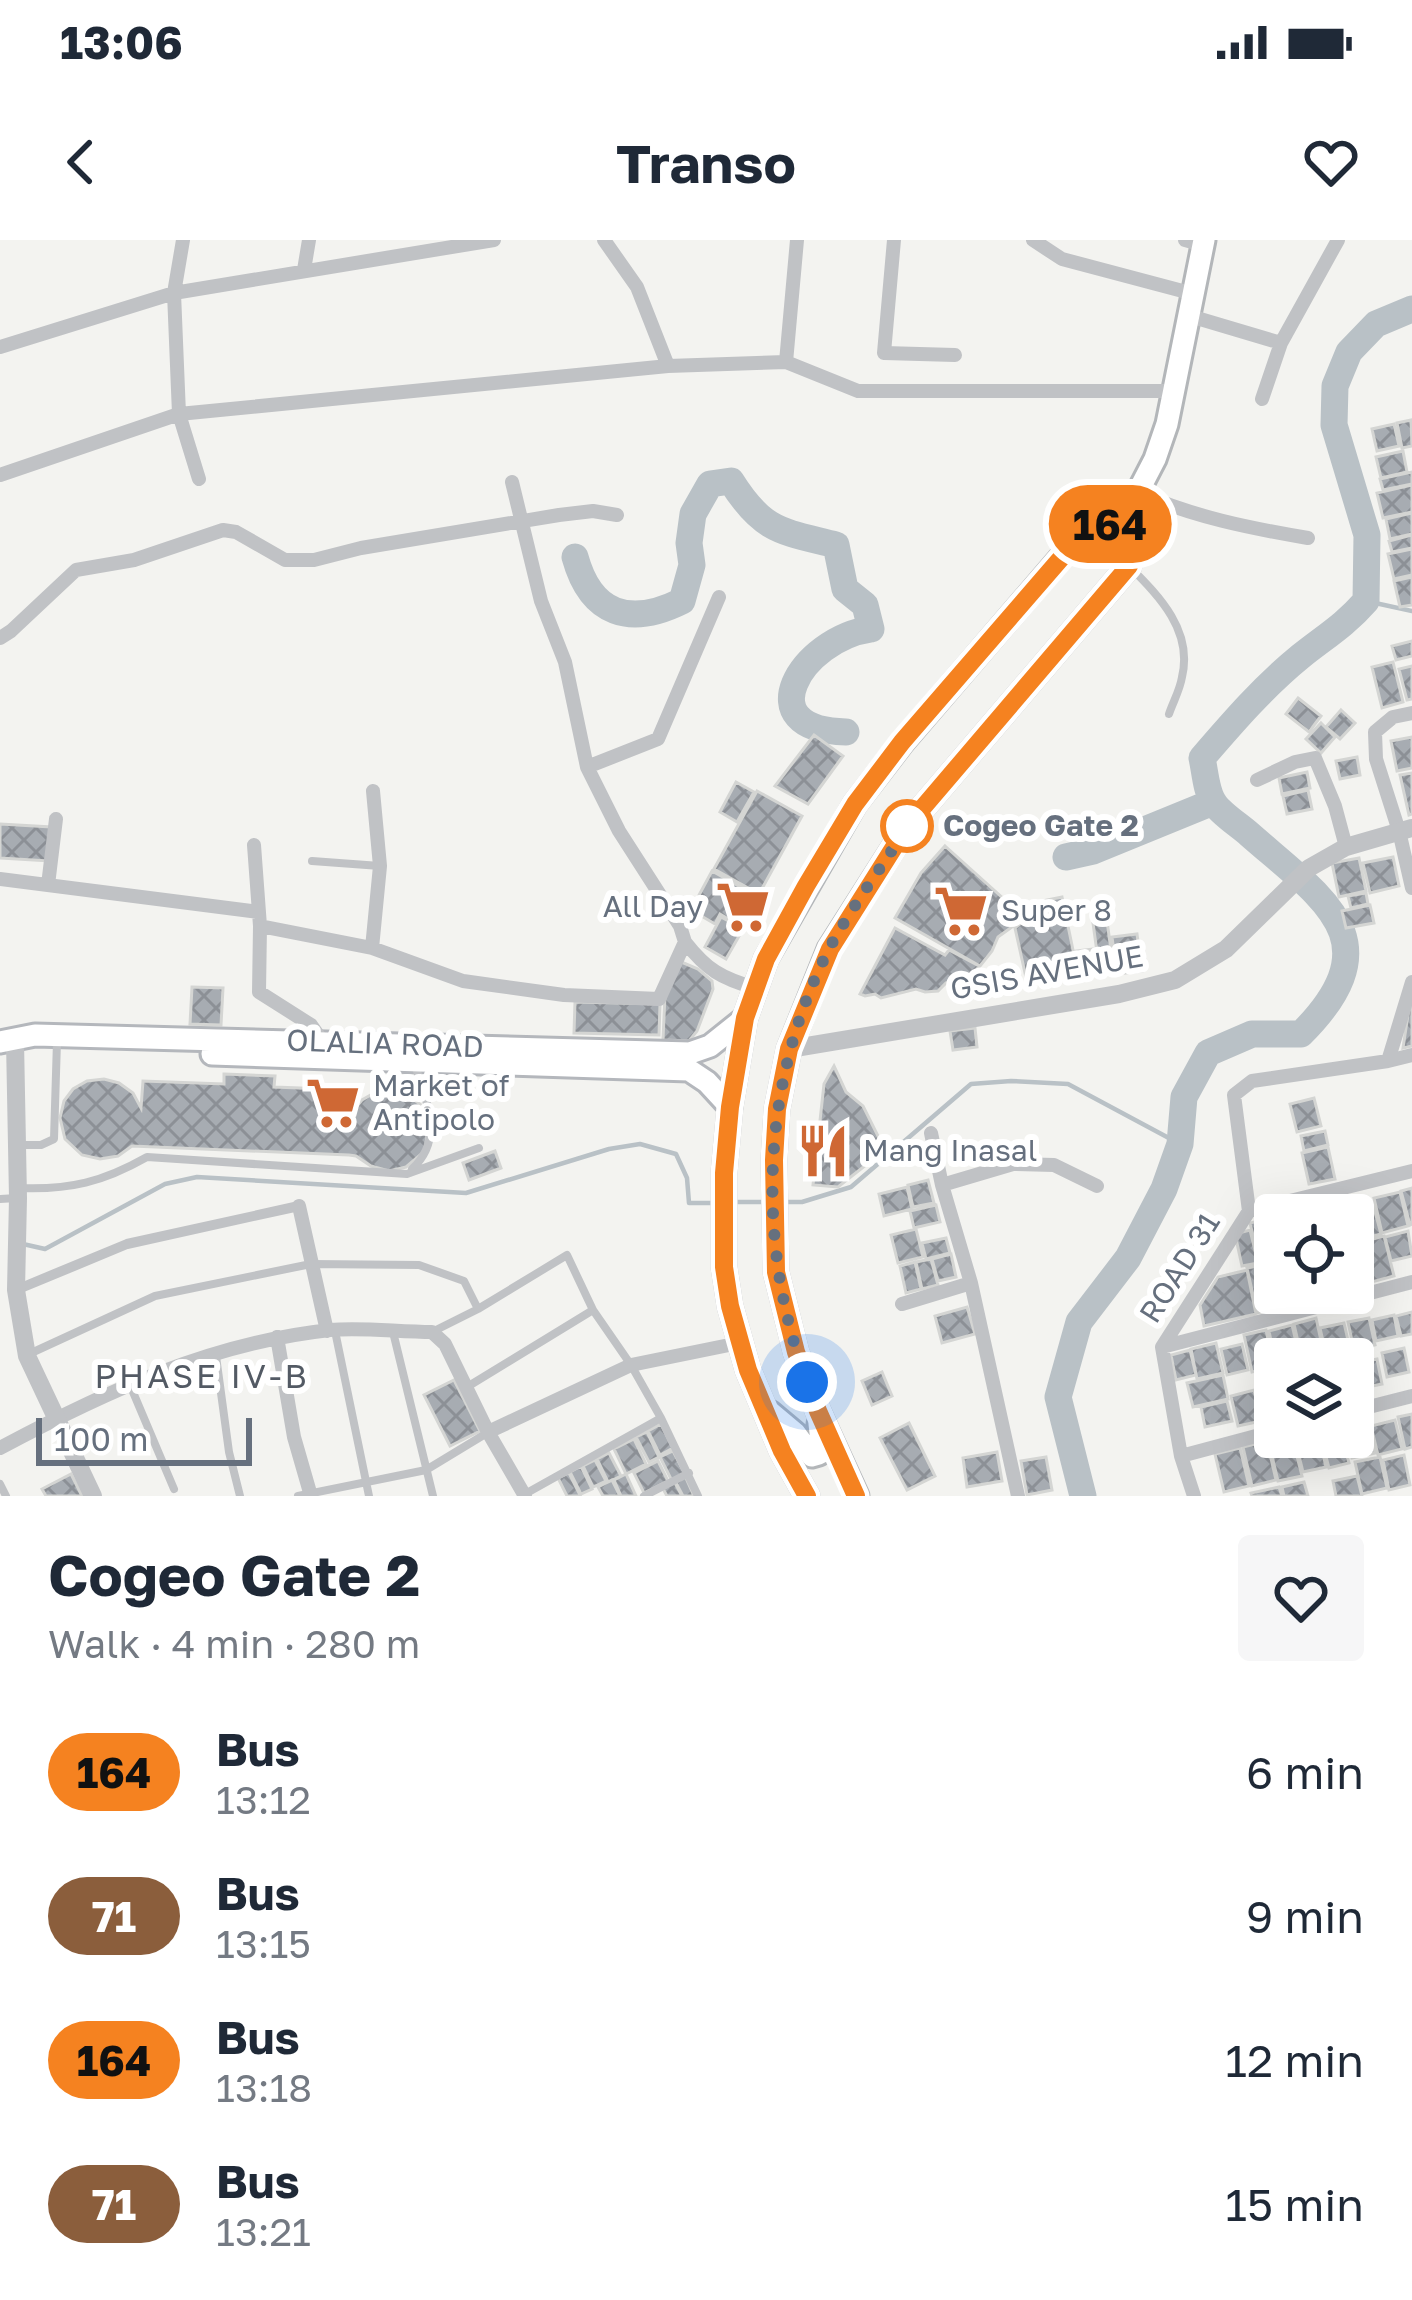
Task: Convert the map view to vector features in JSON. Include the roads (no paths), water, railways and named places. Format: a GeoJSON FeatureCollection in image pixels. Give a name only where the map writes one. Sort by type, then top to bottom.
{"type":"FeatureCollection","features":[{"type":"Feature","properties":{"kind":"main road"},"geometry":{"type":"LineString","coordinates":[[856,1496],[818,1411],[787,1323],[776,1272],[777,1109],[789,1049],[830,949],[908,825],[1129,566],[1124,520],[1155,459],[1176,391],[1198,242]]}},
{"type":"Feature","properties":{"kind":"main road"},"geometry":{"type":"LineString","coordinates":[[807,1496],[782,1451],[739,1343],[724,1267],[730,1107],[745,1018],[766,959],[806,886],[855,804],[902,742],[1082,534],[1124,520]]}},
{"type":"Feature","properties":{"kind":"main road","name":"OLALIA ROAD"},"geometry":{"type":"LineString","coordinates":[[414,1053],[690,1053],[710,1046],[745,1018]]}},
{"type":"Feature","properties":{"kind":"main road","name":"OLALIA ROAD"},"geometry":{"type":"LineString","coordinates":[[8,1041],[35,1047],[57,1042],[414,1053],[689,1070],[730,1107]]}},
{"type":"Feature","properties":{"kind":"main road"},"geometry":{"type":"LineString","coordinates":[[763,1406],[815,1456],[822,1449],[818,1411]]}},
{"type":"Feature","properties":{"kind":"street"},"geometry":{"type":"LineString","coordinates":[[183,240],[174,293],[179,414],[200,479]]}},
{"type":"Feature","properties":{"kind":"street"},"geometry":{"type":"LineString","coordinates":[[304,270],[309,240]]}},
{"type":"Feature","properties":{"kind":"street"},"geometry":{"type":"LineString","coordinates":[[0,347],[174,293],[494,240]]}},
{"type":"Feature","properties":{"kind":"street"},"geometry":{"type":"LineString","coordinates":[[604,240],[637,287],[668,366]]}},
{"type":"Feature","properties":{"kind":"street"},"geometry":{"type":"LineString","coordinates":[[786,362],[797,240]]}},
{"type":"Feature","properties":{"kind":"street"},"geometry":{"type":"LineString","coordinates":[[894,240],[884,352],[955,355]]}},
{"type":"Feature","properties":{"kind":"street"},"geometry":{"type":"LineString","coordinates":[[1033,240],[1062,259],[1192,305],[1280,343]]}},
{"type":"Feature","properties":{"kind":"street"},"geometry":{"type":"LineString","coordinates":[[1262,399],[1280,343],[1338,240]]}},
{"type":"Feature","properties":{"kind":"street"},"geometry":{"type":"LineString","coordinates":[[0,475],[179,414],[668,366],[786,362],[858,392],[1176,391]]}},
{"type":"Feature","properties":{"kind":"street"},"geometry":{"type":"LineString","coordinates":[[512,482],[541,601],[565,662],[587,767],[620,831],[702,964],[725,979],[755,988]]}},
{"type":"Feature","properties":{"kind":"street"},"geometry":{"type":"LineString","coordinates":[[1139,493],[1176,509],[1308,538]]}},
{"type":"Feature","properties":{"kind":"street"},"geometry":{"type":"LineString","coordinates":[[0,638],[76,569],[134,560],[223,530],[236,532],[285,560],[314,560],[574,513],[617,515]]}},
{"type":"Feature","properties":{"kind":"street"},"geometry":{"type":"LineString","coordinates":[[587,767],[658,739],[719,597]]}},
{"type":"Feature","properties":{"kind":"street"},"geometry":{"type":"LineString","coordinates":[[1412,713],[1393,718],[1375,732],[1376,760],[1406,830],[1412,888]]}},
{"type":"Feature","properties":{"kind":"street"},"geometry":{"type":"LineString","coordinates":[[1257,780],[1315,758],[1346,847]]}},
{"type":"Feature","properties":{"kind":"street"},"geometry":{"type":"LineString","coordinates":[[372,948],[380,866],[373,791]]}},
{"type":"Feature","properties":{"kind":"street"},"geometry":{"type":"LineString","coordinates":[[48,885],[56,819]]}},
{"type":"Feature","properties":{"kind":"street","name":"GSIS AVENUE"},"geometry":{"type":"LineString","coordinates":[[789,1049],[1119,994],[1175,980],[1226,949],[1309,868],[1346,847],[1406,830]]}},
{"type":"Feature","properties":{"kind":"street"},"geometry":{"type":"LineString","coordinates":[[254,845],[259,992],[311,1025],[325,1050]]}},
{"type":"Feature","properties":{"kind":"street"},"geometry":{"type":"LineString","coordinates":[[0,878],[259,919],[372,948],[464,980],[564,994],[659,999],[686,941]]}},
{"type":"Feature","properties":{"kind":"street"},"geometry":{"type":"LineString","coordinates":[[1388,1061],[1412,982]]}},
{"type":"Feature","properties":{"kind":"street"},"geometry":{"type":"LineString","coordinates":[[8,1041],[16,1290],[27,1355],[93,1496]]}},
{"type":"Feature","properties":{"kind":"street"},"geometry":{"type":"LineString","coordinates":[[1388,1061],[1412,1055]]}},
{"type":"Feature","properties":{"kind":"street","name":"ROAD 31"},"geometry":{"type":"LineString","coordinates":[[1194,1496],[1181,1456],[1162,1347],[1249,1211],[1234,1095],[1252,1081],[1388,1061]]}},
{"type":"Feature","properties":{"kind":"street"},"geometry":{"type":"LineString","coordinates":[[931,1133],[1018,1496]]}},
{"type":"Feature","properties":{"kind":"street"},"geometry":{"type":"LineString","coordinates":[[942,1185],[1013,1164],[1054,1165],[1096,1186]]}},
{"type":"Feature","properties":{"kind":"street"},"geometry":{"type":"LineString","coordinates":[[1249,1211],[1412,1171]]}},
{"type":"Feature","properties":{"kind":"street"},"geometry":{"type":"LineString","coordinates":[[16,1290],[128,1244],[299,1206],[331,1330]]}},
{"type":"Feature","properties":{"kind":"street"},"geometry":{"type":"LineString","coordinates":[[1162,1347],[1412,1282]]}},
{"type":"Feature","properties":{"kind":"street"},"geometry":{"type":"LineString","coordinates":[[902,1304],[970,1283]]}},
{"type":"Feature","properties":{"kind":"street"},"geometry":{"type":"LineString","coordinates":[[0,1448],[164,1369],[277,1337],[331,1330],[432,1332],[445,1344],[525,1495]]}},
{"type":"Feature","properties":{"kind":"street"},"geometry":{"type":"LineString","coordinates":[[277,1337],[306,1495]]}},
{"type":"Feature","properties":{"kind":"street"},"geometry":{"type":"LineString","coordinates":[[488,1432],[631,1366],[739,1343]]}},
{"type":"Feature","properties":{"kind":"street"},"geometry":{"type":"LineString","coordinates":[[1374,1406],[1412,1396]]}},
{"type":"Feature","properties":{"kind":"street"},"geometry":{"type":"LineString","coordinates":[[1181,1456],[1254,1437]]}},
{"type":"Feature","properties":{"kind":"lane"},"geometry":{"type":"LineString","coordinates":[[1129,566],[1174,616],[1184,653],[1183,676],[1168,714]]}},
{"type":"Feature","properties":{"kind":"lane"},"geometry":{"type":"LineString","coordinates":[[311,861],[380,866]]}},
{"type":"Feature","properties":{"kind":"lane"},"geometry":{"type":"LineString","coordinates":[[11,1141],[41,1145],[54,1139],[57,1042]]}},
{"type":"Feature","properties":{"kind":"lane"},"geometry":{"type":"LineString","coordinates":[[406,1174],[424,1158],[431,1137],[414,1053]]}},
{"type":"Feature","properties":{"kind":"lane"},"geometry":{"type":"LineString","coordinates":[[12,1195],[93,1182],[147,1157],[406,1174],[479,1148]]}},
{"type":"Feature","properties":{"kind":"lane"},"geometry":{"type":"LineString","coordinates":[[432,1332],[567,1255],[593,1310],[662,1418],[698,1496]]}},
{"type":"Feature","properties":{"kind":"lane"},"geometry":{"type":"LineString","coordinates":[[27,1355],[154,1296],[311,1264],[419,1265],[464,1281],[478,1309]]}},
{"type":"Feature","properties":{"kind":"lane"},"geometry":{"type":"LineString","coordinates":[[467,1387],[593,1310]]}},
{"type":"Feature","properties":{"kind":"lane"},"geometry":{"type":"LineString","coordinates":[[331,1330],[369,1496]]}},
{"type":"Feature","properties":{"kind":"lane"},"geometry":{"type":"LineString","coordinates":[[393,1332],[433,1496]]}},
{"type":"Feature","properties":{"kind":"lane"},"geometry":{"type":"LineString","coordinates":[[216,1355],[240,1496]]}},
{"type":"Feature","properties":{"kind":"lane"},"geometry":{"type":"LineString","coordinates":[[130,1383],[174,1489]]}},
{"type":"Feature","properties":{"kind":"lane"},"geometry":{"type":"LineString","coordinates":[[525,1495],[662,1418]]}},
{"type":"Feature","properties":{"kind":"lane"},"geometry":{"type":"LineString","coordinates":[[306,1495],[426,1469],[488,1432]]}},
{"type":"Feature","properties":{"kind":"lane"},"geometry":{"type":"LineString","coordinates":[[644,1496],[688,1473]]}},
{"type":"Feature","properties":{"kind":"lane"},"geometry":{"type":"LineString","coordinates":[[0,1484],[6,1496]]}},
{"type":"Feature","properties":{"kind":"waterway"},"geometry":{"type":"LineString","coordinates":[[1083,1496],[1058,1397],[1079,1322],[1128,1258],[1164,1189],[1180,1144],[1184,1097],[1208,1053],[1252,1034],[1301,1034],[1329,1001],[1343,972],[1345,947],[1338,923],[1302,879],[1217,807],[1202,758],[1274,680],[1366,601],[1367,535],[1334,425],[1335,386],[1349,352],[1376,324],[1412,309]]}},
{"type":"Feature","properties":{"kind":"waterway"},"geometry":{"type":"LineString","coordinates":[[575,557],[591,592],[615,611],[646,613],[682,601],[692,565],[693,514],[710,484],[731,481],[753,511],[775,527],[836,545],[845,589],[865,605],[871,629],[846,636],[806,665],[795,683],[792,701],[798,716],[815,727],[846,732]]}},
{"type":"Feature","properties":{"kind":"waterway"},"geometry":{"type":"LineString","coordinates":[[1366,601],[1412,611]]}},
{"type":"Feature","properties":{"kind":"waterway"},"geometry":{"type":"LineString","coordinates":[[1066,857],[1093,851],[1213,802]]}},
{"type":"Feature","properties":{"kind":"waterway"},"geometry":{"type":"LineString","coordinates":[[780,1202],[802,1202],[851,1187],[971,1084],[1068,1084],[1180,1144]]}},
{"type":"Feature","properties":{"kind":"waterway"},"geometry":{"type":"LineString","coordinates":[[23,1244],[45,1249],[165,1184],[197,1177],[466,1193],[640,1144],[676,1154],[687,1178],[689,1203],[715,1203]]}},
{"type":"Feature","properties":{"kind":"waterway"},"geometry":{"type":"LineString","coordinates":[[732,1202],[769,1202]]}},
{"type":"Feature","properties":{"kind":"place","name":"Cogeo Gate 2"},"geometry":{"type":"Point","coordinates":[907,826]}},
{"type":"Feature","properties":{"kind":"place","name":"All Day"},"geometry":{"type":"Point","coordinates":[743,907]}},
{"type":"Feature","properties":{"kind":"place","name":"Super 8"},"geometry":{"type":"Point","coordinates":[961,911]}},
{"type":"Feature","properties":{"kind":"place","name":"Market of Antipolo"},"geometry":{"type":"Point","coordinates":[333,1103]}},
{"type":"Feature","properties":{"kind":"place","name":"Mang Inasal"},"geometry":{"type":"Point","coordinates":[823,1151]}},
{"type":"Feature","properties":{"kind":"district","name":"PHASE IV-B"},"geometry":{"type":"Point","coordinates":[202,1376]}}]}
